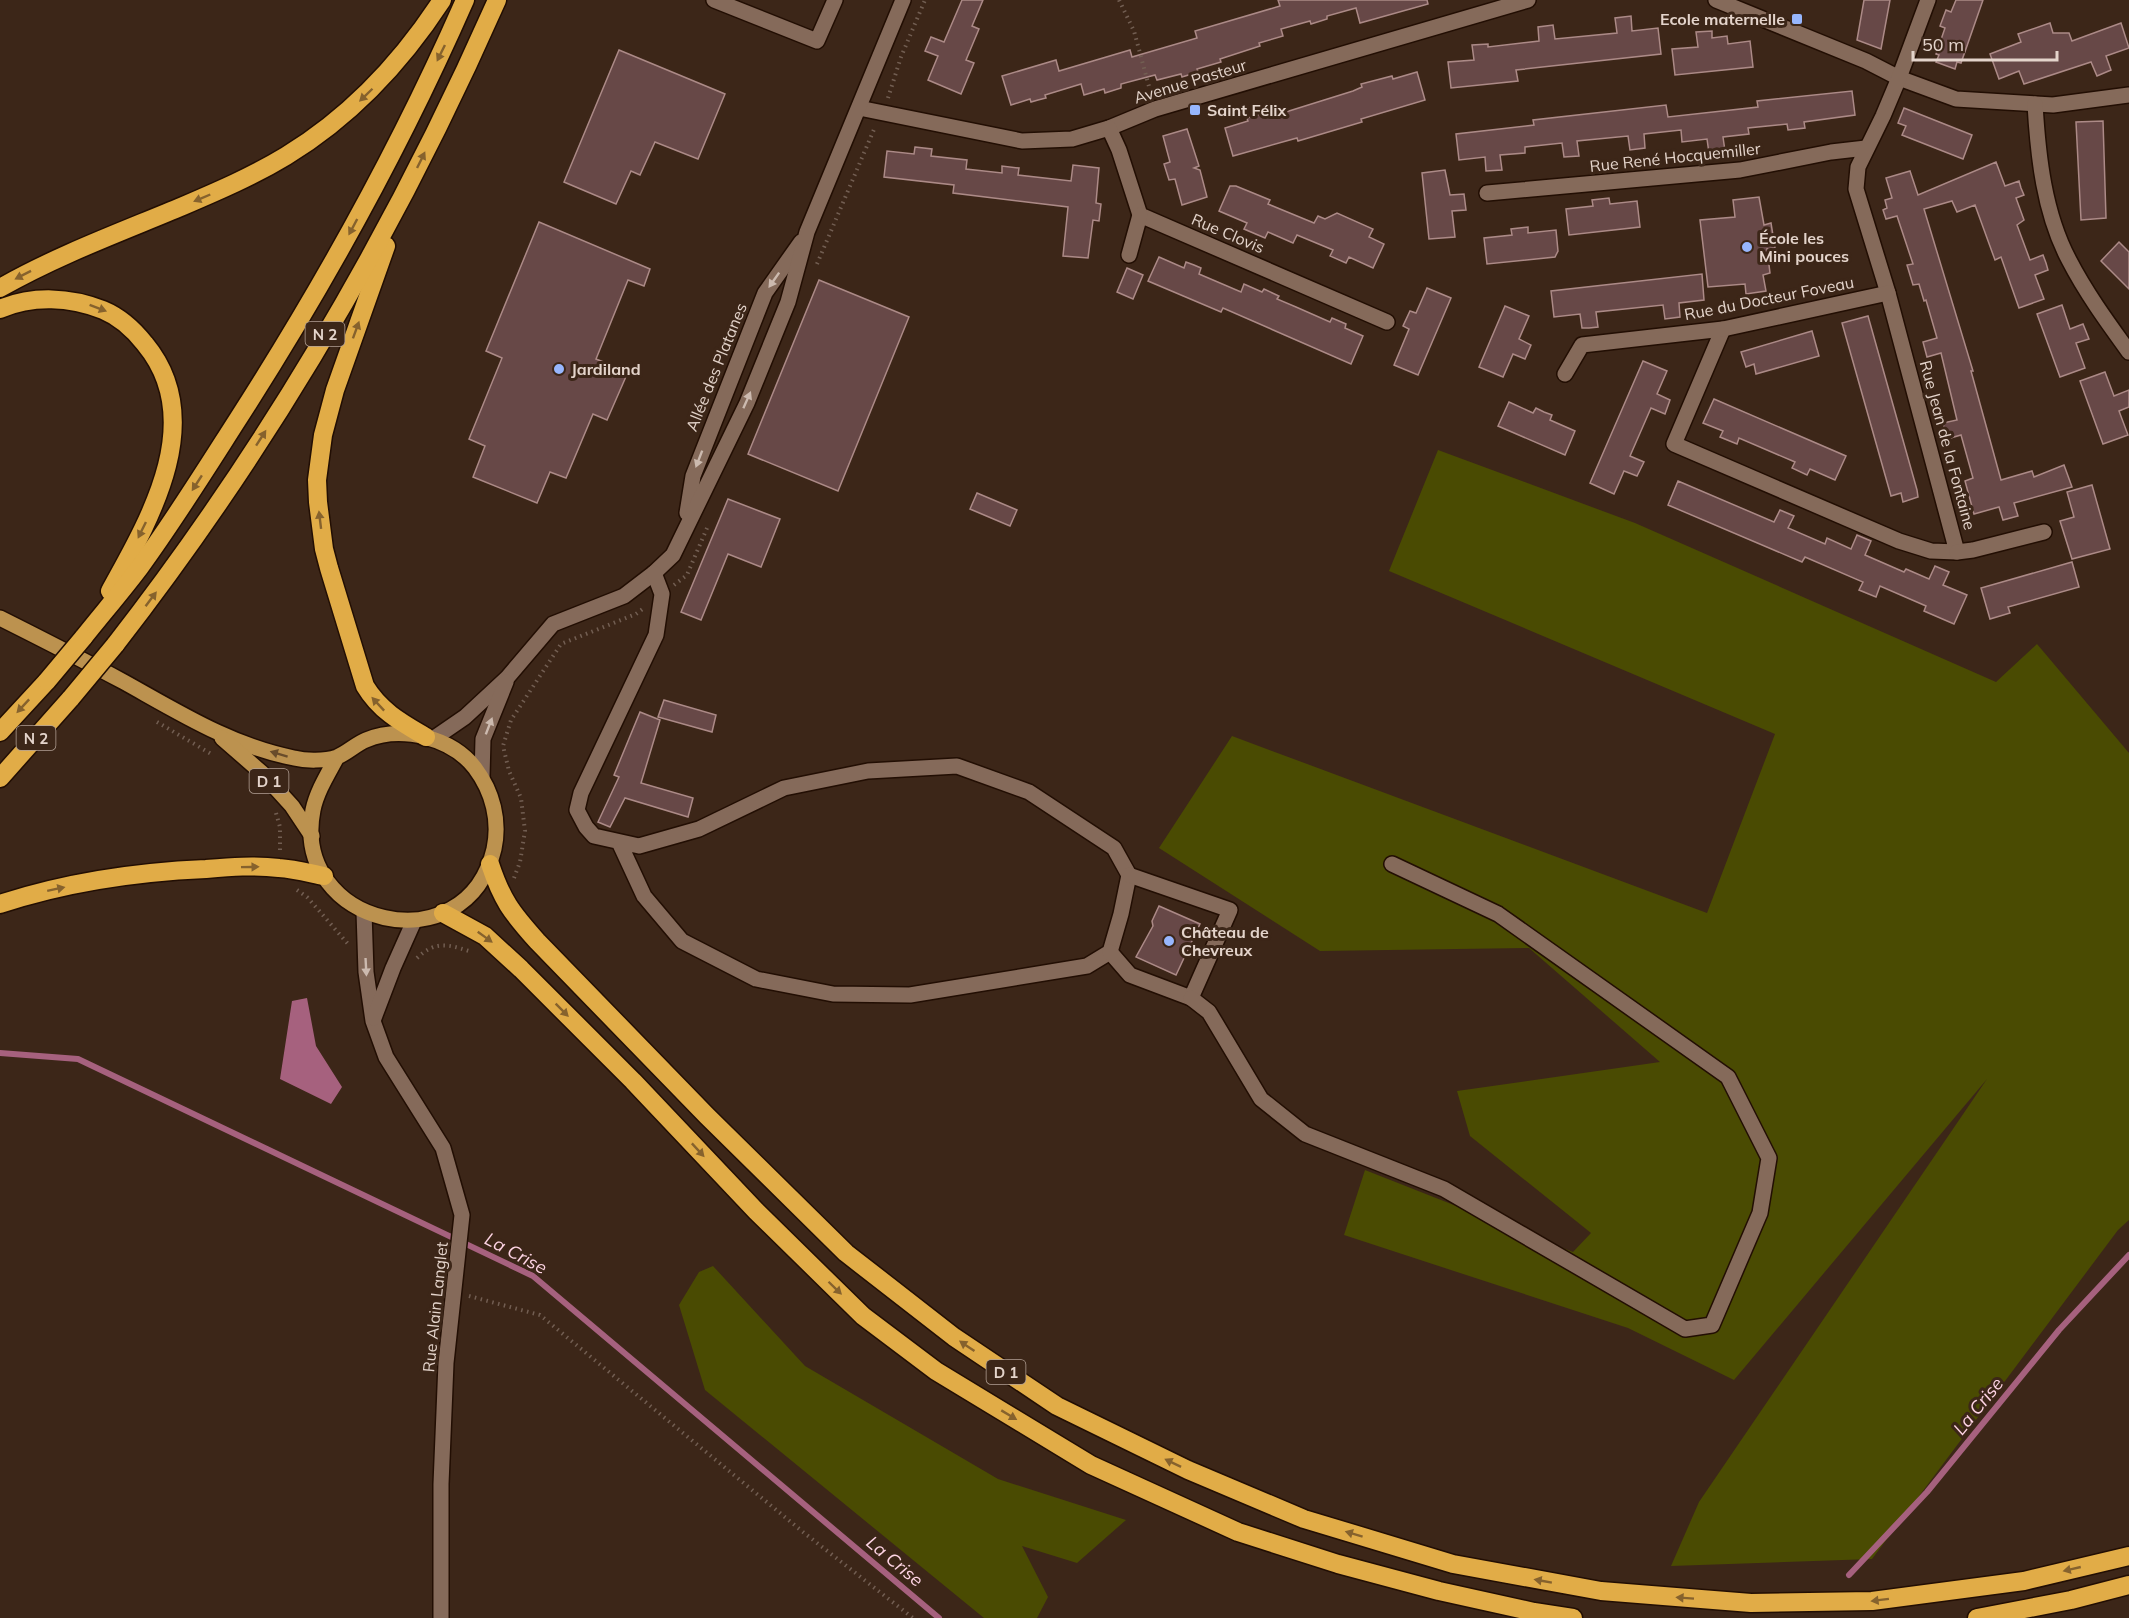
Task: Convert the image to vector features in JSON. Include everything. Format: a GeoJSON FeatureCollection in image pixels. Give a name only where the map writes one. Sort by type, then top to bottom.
{"type":"FeatureCollection","features":[{"type":"Feature","properties":{"kind":"highway"},"geometry":{"type":"LineString","coordinates":[[0,288],[59,258],[220,190],[284,158],[336,122],[374,87],[412,43],[442,0]]}},
{"type":"Feature","properties":{"kind":"highway","name":"N 2"},"geometry":{"type":"LineString","coordinates":[[0,732],[83,638],[139,567],[187,498],[307,308],[384,168],[465,0]]}},
{"type":"Feature","properties":{"kind":"highway","name":"N 2"},"geometry":{"type":"LineString","coordinates":[[0,778],[115,645],[196,536],[278,412],[336,317],[405,192],[497,0]]}},
{"type":"Feature","properties":{"kind":"highway"},"geometry":{"type":"LineString","coordinates":[[405,192],[329,410],[320,456],[318,502],[324,549],[365,686],[389,716],[429,738]]}},
{"type":"Feature","properties":{"kind":"highway"},"geometry":{"type":"LineString","coordinates":[[0,309],[24,301],[50,299],[74,301],[109,313],[126,324],[150,350],[168,384],[173,423],[169,456],[160,487],[132,550],[83,638]]}},
{"type":"Feature","properties":{"kind":"highway","name":"D 1"},"geometry":{"type":"LineString","coordinates":[[490,864],[499,890],[511,912],[537,941],[707,1116],[846,1253],[954,1337],[1057,1406],[1188,1470],[1304,1519],[1453,1564],[1601,1591],[1751,1603],[1872,1601],[2024,1581],[2129,1556]]}},
{"type":"Feature","properties":{"kind":"highway"},"geometry":{"type":"LineString","coordinates":[[0,904],[48,890],[126,875],[215,868],[279,868],[324,876]]}},
{"type":"Feature","properties":{"kind":"highway","name":"D 1"},"geometry":{"type":"LineString","coordinates":[[443,913],[485,936],[521,969],[625,1073],[756,1211],[863,1316],[936,1371],[1091,1465],[1238,1532],[1338,1564],[1439,1591],[1534,1612],[1573,1618]]}},
{"type":"Feature","properties":{"kind":"highway"},"geometry":{"type":"LineString","coordinates":[[1977,1618],[2071,1600],[2129,1585]]}},
{"type":"Feature","properties":{"kind":"main road","name":"D 1"},"geometry":{"type":"LineString","coordinates":[[0,618],[218,734],[295,759],[314,760],[337,757]]}},
{"type":"Feature","properties":{"kind":"main road"},"geometry":{"type":"LineString","coordinates":[[399,733],[429,738],[460,754],[482,777],[494,804],[497,834],[490,864],[479,884],[463,901],[443,913],[414,921],[388,920],[364,912],[342,897],[324,876],[316,857],[312,836],[313,810],[322,784],[337,757],[367,739],[380,736],[399,733]]}},
{"type":"Feature","properties":{"kind":"main road","name":"D 1"},"geometry":{"type":"LineString","coordinates":[[218,734],[262,773],[312,836]]}},
{"type":"Feature","properties":{"kind":"street"},"geometry":{"type":"LineString","coordinates":[[714,0],[816,41],[835,0]]}},
{"type":"Feature","properties":{"kind":"street","name":"Allée des Platanes"},"geometry":{"type":"LineString","coordinates":[[429,738],[465,717],[507,678],[554,624],[624,596],[673,555],[747,403],[788,302],[807,232],[903,0]]}},
{"type":"Feature","properties":{"kind":"street","name":"Avenue Pasteur"},"geometry":{"type":"LineString","coordinates":[[859,108],[1022,141],[1072,139],[1109,128],[1155,109],[1528,0]]}},
{"type":"Feature","properties":{"kind":"street"},"geometry":{"type":"LineString","coordinates":[[1716,0],[1866,61],[1899,78],[1956,99],[2053,105],[2129,95]]}},
{"type":"Feature","properties":{"kind":"street","name":"Rue Jean de la Fontaine"},"geometry":{"type":"LineString","coordinates":[[1722,329],[1674,444],[1899,541],[1931,551],[1957,552],[1888,292],[1856,189],[1858,168],[1899,78],[1928,0]]}},
{"type":"Feature","properties":{"kind":"street"},"geometry":{"type":"LineString","coordinates":[[2035,104],[2042,173],[2054,226],[2073,267],[2129,352]]}},
{"type":"Feature","properties":{"kind":"street"},"geometry":{"type":"LineString","coordinates":[[1109,128],[1119,150],[1140,215],[1129,255]]}},
{"type":"Feature","properties":{"kind":"street","name":"Rue René Hocquemiller"},"geometry":{"type":"LineString","coordinates":[[1488,193],[1740,171],[1831,152],[1866,148]]}},
{"type":"Feature","properties":{"kind":"street","name":"Rue Clovis"},"geometry":{"type":"LineString","coordinates":[[1140,215],[1387,322]]}},
{"type":"Feature","properties":{"kind":"street","name":"Allée des Platanes"},"geometry":{"type":"LineString","coordinates":[[685,528],[693,476],[765,293],[807,232]]}},
{"type":"Feature","properties":{"kind":"street","name":"Rue du Docteur Foveau"},"geometry":{"type":"LineString","coordinates":[[1565,374],[1582,345],[1722,329],[1888,292]]}},
{"type":"Feature","properties":{"kind":"street"},"geometry":{"type":"LineString","coordinates":[[1957,552],[2044,532]]}},
{"type":"Feature","properties":{"kind":"street"},"geometry":{"type":"LineString","coordinates":[[619,842],[644,896],[682,941],[756,979],[833,994],[909,994],[1087,966],[1110,952],[1129,876],[1114,848],[1029,792],[957,765],[868,771],[784,788],[699,829],[639,846],[594,836],[577,810],[581,794],[656,635],[662,594],[654,573]]}},
{"type":"Feature","properties":{"kind":"street","name":"Allée des Platanes"},"geometry":{"type":"LineString","coordinates":[[482,777],[483,739],[507,678]]}},
{"type":"Feature","properties":{"kind":"street"},"geometry":{"type":"LineString","coordinates":[[1110,952],[1130,975],[1191,998],[1209,1012],[1261,1099],[1305,1134],[1444,1189],[1685,1329],[1712,1325],[1760,1213],[1769,1158],[1728,1077],[1498,914],[1392,864]]}},
{"type":"Feature","properties":{"kind":"street"},"geometry":{"type":"LineString","coordinates":[[1129,876],[1230,910],[1191,998]]}},
{"type":"Feature","properties":{"kind":"street","name":"Rue Alain Langlet"},"geometry":{"type":"LineString","coordinates":[[364,912],[373,1021],[386,1057],[443,1148],[462,1215],[446,1363],[441,1484],[441,1618]]}},
{"type":"Feature","properties":{"kind":"street"},"geometry":{"type":"LineString","coordinates":[[373,1021],[395,961],[414,921]]}},
{"type":"Feature","properties":{"kind":"path"},"geometry":{"type":"LineString","coordinates":[[816,267],[876,124],[883,113],[901,57],[925,0]]}},
{"type":"Feature","properties":{"kind":"path"},"geometry":{"type":"LineString","coordinates":[[1119,0],[1134,30],[1155,109]]}},
{"type":"Feature","properties":{"kind":"path"},"geometry":{"type":"LineString","coordinates":[[514,880],[520,862],[525,831],[521,798],[509,771],[503,746],[511,720],[561,644],[636,614],[687,575],[710,520]]}},
{"type":"Feature","properties":{"kind":"path"},"geometry":{"type":"LineString","coordinates":[[156,722],[216,758]]}},
{"type":"Feature","properties":{"kind":"path"},"geometry":{"type":"LineString","coordinates":[[274,807],[280,827],[279,868],[286,881],[307,897],[356,952],[366,958]]}},
{"type":"Feature","properties":{"kind":"path"},"geometry":{"type":"LineString","coordinates":[[395,961],[412,962],[427,949],[446,944],[469,951],[485,936]]}},
{"type":"Feature","properties":{"kind":"path"},"geometry":{"type":"LineString","coordinates":[[454,1292],[540,1315],[803,1532],[913,1618]]}},
{"type":"Feature","properties":{"kind":"shaded area"},"geometry":{"type":"Polygon","coordinates":[[[1438,450],[1635,523],[1996,682],[2037,644],[2129,753],[2129,1220],[2118,1230],[1872,1559],[1671,1566],[1699,1502],[1987,1079],[1734,1380],[1628,1328],[1344,1235],[1365,1170],[1573,1252],[1591,1233],[1470,1136],[1457,1091],[1660,1062],[1529,948],[1320,951],[1159,848],[1232,736],[1707,913],[1775,734],[1389,571],[1438,450]]]}},
{"type":"Feature","properties":{"kind":"shaded area"},"geometry":{"type":"Polygon","coordinates":[[[307,998],[316,1046],[342,1087],[331,1104],[280,1079],[292,1001],[307,998]]]}},
{"type":"Feature","properties":{"kind":"shaded area"},"geometry":{"type":"Polygon","coordinates":[[[713,1266],[805,1366],[998,1479],[1126,1520],[1077,1563],[1022,1546],[1048,1597],[1037,1618],[984,1618],[705,1390],[679,1305],[699,1272],[713,1266]]]}},
{"type":"Feature","properties":{"kind":"building"},"geometry":{"type":"Polygon","coordinates":[[[962,0],[983,0],[972,26],[979,29],[966,60],[974,63],[961,94],[928,80],[938,56],[925,51],[931,37],[944,42],[962,0]]]}},
{"type":"Feature","properties":{"kind":"building"},"geometry":{"type":"Polygon","coordinates":[[[1278,0],[1427,0],[1428,4],[1360,23],[1356,8],[1327,16],[1327,19],[1311,24],[1310,21],[1281,29],[1283,36],[1259,43],[1260,46],[1220,59],[1221,62],[1197,69],[1198,72],[1182,77],[1181,74],[1157,80],[1155,75],[1121,84],[1121,88],[1105,93],[1104,89],[1084,95],[1081,84],[1045,95],[1046,98],[1031,102],[1030,99],[1011,105],[1002,76],[1056,60],[1059,71],[1130,50],[1132,57],[1197,38],[1195,31],[1280,6],[1278,0]]]}},
{"type":"Feature","properties":{"kind":"building"},"geometry":{"type":"Polygon","coordinates":[[[1864,0],[1890,0],[1881,49],[1857,40],[1864,0]]]}},
{"type":"Feature","properties":{"kind":"building"},"geometry":{"type":"Polygon","coordinates":[[[1956,0],[1983,0],[1961,63],[1957,62],[1955,69],[1936,62],[1939,55],[1936,54],[1945,28],[1940,26],[1946,10],[1951,12],[1956,0]]]}},
{"type":"Feature","properties":{"kind":"building"},"geometry":{"type":"Polygon","coordinates":[[[1631,16],[1632,31],[1658,28],[1661,54],[1516,70],[1518,81],[1451,88],[1448,62],[1474,60],[1472,45],[1488,44],[1488,47],[1539,41],[1538,27],[1553,25],[1555,39],[1617,33],[1615,18],[1631,16]]]}},
{"type":"Feature","properties":{"kind":"building"},"geometry":{"type":"Polygon","coordinates":[[[2050,23],[2053,33],[2069,33],[2072,41],[2121,23],[2129,48],[2106,56],[2111,70],[2097,76],[2091,62],[2024,84],[2019,71],[1999,79],[1990,54],[2021,42],[2018,34],[2050,23]]]}},
{"type":"Feature","properties":{"kind":"building"},"geometry":{"type":"Polygon","coordinates":[[[1712,31],[1712,38],[1727,36],[1728,44],[1750,41],[1753,67],[1675,75],[1672,49],[1698,47],[1696,32],[1712,31]]]}},
{"type":"Feature","properties":{"kind":"building"},"geometry":{"type":"Polygon","coordinates":[[[619,50],[725,94],[698,159],[655,142],[640,175],[631,171],[616,204],[564,182],[619,50]]]}},
{"type":"Feature","properties":{"kind":"building"},"geometry":{"type":"Polygon","coordinates":[[[1417,72],[1425,100],[1298,141],[1297,138],[1233,156],[1225,128],[1264,113],[1265,117],[1353,91],[1362,87],[1361,84],[1392,76],[1393,79],[1417,72]]]}},
{"type":"Feature","properties":{"kind":"building"},"geometry":{"type":"Polygon","coordinates":[[[1852,91],[1855,115],[1804,122],[1805,128],[1788,130],[1787,124],[1748,128],[1749,134],[1723,137],[1725,151],[1709,153],[1707,139],[1682,142],[1681,130],[1644,134],[1645,148],[1630,150],[1628,136],[1577,141],[1579,156],[1564,157],[1562,143],[1525,147],[1525,153],[1500,155],[1502,170],[1486,171],[1485,157],[1459,160],[1456,134],[1534,125],[1533,120],[1666,105],[1668,117],[1758,107],[1757,101],[1852,91]]]}},
{"type":"Feature","properties":{"kind":"building"},"geometry":{"type":"Polygon","coordinates":[[[1904,108],[1972,135],[1963,159],[1902,135],[1906,126],[1898,123],[1904,108]]]}},
{"type":"Feature","properties":{"kind":"building"},"geometry":{"type":"Polygon","coordinates":[[[2103,121],[2106,218],[2081,220],[2076,122],[2103,121]]]}},
{"type":"Feature","properties":{"kind":"building"},"geometry":{"type":"Polygon","coordinates":[[[1187,129],[1199,166],[1194,168],[1200,170],[1207,197],[1182,205],[1175,179],[1169,180],[1164,164],[1170,162],[1163,136],[1187,129]]]}},
{"type":"Feature","properties":{"kind":"building"},"geometry":{"type":"Polygon","coordinates":[[[915,147],[932,149],[931,156],[967,160],[966,169],[1002,173],[1002,166],[1019,168],[1018,175],[1071,181],[1073,165],[1099,168],[1096,203],[1101,204],[1099,221],[1093,220],[1088,258],[1063,256],[1068,207],[953,193],[954,185],[884,177],[887,151],[914,154],[915,147]]]}},
{"type":"Feature","properties":{"kind":"building"},"geometry":{"type":"Polygon","coordinates":[[[1996,162],[2005,186],[2019,181],[2024,195],[2016,198],[2024,220],[2017,225],[2030,260],[2043,255],[2046,263],[2048,270],[2035,275],[2044,299],[2019,308],[2001,257],[1995,260],[1975,205],[1957,212],[1952,201],[1924,209],[1973,371],[1971,371],[2001,480],[2032,471],[2034,477],[2064,465],[2072,487],[2014,503],[2018,516],[2003,520],[1999,507],[1974,514],[1965,481],[1973,478],[1961,435],[1947,439],[1943,423],[1957,420],[1941,353],[1927,357],[1923,342],[1937,338],[1926,300],[1924,301],[1919,284],[1913,285],[1907,265],[1913,264],[1897,216],[1886,219],[1883,210],[1887,208],[1885,200],[1892,198],[1886,178],[1910,171],[1918,195],[1996,162]]]}},
{"type":"Feature","properties":{"kind":"building"},"geometry":{"type":"Polygon","coordinates":[[[1445,170],[1450,195],[1464,194],[1466,210],[1452,211],[1455,237],[1429,239],[1422,173],[1445,170]]]}},
{"type":"Feature","properties":{"kind":"building"},"geometry":{"type":"Polygon","coordinates":[[[1230,186],[1236,186],[1270,200],[1268,204],[1314,223],[1318,216],[1325,219],[1337,213],[1373,229],[1369,237],[1384,244],[1373,268],[1349,257],[1346,263],[1330,256],[1333,250],[1297,235],[1293,243],[1268,232],[1265,238],[1244,229],[1247,223],[1219,211],[1230,186]]]}},
{"type":"Feature","properties":{"kind":"building","name":"École les Mini pouces"},"geometry":{"type":"Polygon","coordinates":[[[1759,197],[1764,225],[1771,223],[1775,248],[1767,249],[1770,273],[1763,275],[1766,291],[1746,294],[1745,284],[1708,287],[1700,220],[1735,217],[1733,200],[1759,197]]]}},
{"type":"Feature","properties":{"kind":"building"},"geometry":{"type":"Polygon","coordinates":[[[1609,198],[1610,204],[1637,201],[1640,227],[1569,235],[1566,209],[1593,206],[1592,200],[1609,198]]]}},
{"type":"Feature","properties":{"kind":"building","name":"Jardiland"},"geometry":{"type":"Polygon","coordinates":[[[539,222],[650,269],[644,286],[628,280],[596,359],[628,372],[607,420],[593,414],[566,478],[550,472],[537,503],[473,477],[485,446],[469,439],[502,358],[486,351],[539,222]]]}},
{"type":"Feature","properties":{"kind":"building"},"geometry":{"type":"Polygon","coordinates":[[[1528,227],[1528,233],[1556,230],[1558,251],[1555,257],[1487,264],[1484,238],[1512,235],[1511,229],[1528,227]]]}},
{"type":"Feature","properties":{"kind":"building"},"geometry":{"type":"Polygon","coordinates":[[[2119,242],[2129,252],[2129,289],[2101,261],[2119,242]]]}},
{"type":"Feature","properties":{"kind":"building"},"geometry":{"type":"Polygon","coordinates":[[[1159,257],[1184,268],[1186,262],[1194,265],[1201,268],[1199,274],[1241,292],[1244,284],[1262,292],[1264,289],[1279,296],[1277,299],[1330,322],[1332,318],[1346,324],[1345,328],[1363,336],[1351,364],[1223,308],[1221,312],[1148,281],[1159,257]]]}},
{"type":"Feature","properties":{"kind":"building"},"geometry":{"type":"Polygon","coordinates":[[[1127,268],[1143,275],[1133,299],[1117,292],[1127,268]]]}},
{"type":"Feature","properties":{"kind":"building"},"geometry":{"type":"Polygon","coordinates":[[[1702,274],[1704,300],[1679,303],[1680,317],[1665,319],[1663,305],[1596,312],[1598,327],[1589,328],[1582,328],[1580,314],[1554,317],[1551,291],[1702,274]]]}},
{"type":"Feature","properties":{"kind":"building"},"geometry":{"type":"Polygon","coordinates":[[[819,280],[909,317],[838,491],[748,454],[819,280]]]}},
{"type":"Feature","properties":{"kind":"building"},"geometry":{"type":"Polygon","coordinates":[[[1427,288],[1451,298],[1418,375],[1394,365],[1409,329],[1403,326],[1410,311],[1416,313],[1427,288]]]}},
{"type":"Feature","properties":{"kind":"building"},"geometry":{"type":"Polygon","coordinates":[[[2062,305],[2070,329],[2083,324],[2089,339],[2076,343],[2085,368],[2060,377],[2037,314],[2062,305]]]}},
{"type":"Feature","properties":{"kind":"building"},"geometry":{"type":"Polygon","coordinates":[[[1505,306],[1529,316],[1519,339],[1531,345],[1525,359],[1513,354],[1503,377],[1479,367],[1505,306]]]}},
{"type":"Feature","properties":{"kind":"building"},"geometry":{"type":"Polygon","coordinates":[[[1868,316],[1917,490],[1918,497],[1903,502],[1901,493],[1891,496],[1842,323],[1868,316]]]}},
{"type":"Feature","properties":{"kind":"building"},"geometry":{"type":"Polygon","coordinates":[[[1812,331],[1819,356],[1756,374],[1754,364],[1746,367],[1741,352],[1812,331]]]}},
{"type":"Feature","properties":{"kind":"building"},"geometry":{"type":"Polygon","coordinates":[[[1643,361],[1667,371],[1657,394],[1670,400],[1665,414],[1651,408],[1630,456],[1644,462],[1637,476],[1624,471],[1614,494],[1590,483],[1643,361]]]}},
{"type":"Feature","properties":{"kind":"building"},"geometry":{"type":"Polygon","coordinates":[[[2105,372],[2114,396],[2129,390],[2129,407],[2119,411],[2128,435],[2103,444],[2080,381],[2105,372]]]}},
{"type":"Feature","properties":{"kind":"building"},"geometry":{"type":"Polygon","coordinates":[[[1714,399],[1846,456],[1835,480],[1810,469],[1807,475],[1792,468],[1795,462],[1739,438],[1737,444],[1720,437],[1723,431],[1703,423],[1714,399]]]}},
{"type":"Feature","properties":{"kind":"building"},"geometry":{"type":"Polygon","coordinates":[[[1509,402],[1533,413],[1536,408],[1552,415],[1550,420],[1575,431],[1565,455],[1498,426],[1509,402]]]}},
{"type":"Feature","properties":{"kind":"building"},"geometry":{"type":"Polygon","coordinates":[[[1678,481],[1774,522],[1780,510],[1794,516],[1788,528],[1825,544],[1827,538],[1851,549],[1857,535],[1871,541],[1865,555],[1904,572],[1906,569],[1929,579],[1935,566],[1949,572],[1943,585],[1967,595],[1954,624],[1924,611],[1926,606],[1880,586],[1876,597],[1859,590],[1863,582],[1805,557],[1802,562],[1668,505],[1678,481]]]}},
{"type":"Feature","properties":{"kind":"building"},"geometry":{"type":"Polygon","coordinates":[[[2092,485],[2110,549],[2072,559],[2060,521],[2074,517],[2067,492],[2092,485]]]}},
{"type":"Feature","properties":{"kind":"building"},"geometry":{"type":"Polygon","coordinates":[[[977,493],[1017,510],[1010,526],[970,509],[977,493]]]}},
{"type":"Feature","properties":{"kind":"building"},"geometry":{"type":"Polygon","coordinates":[[[728,499],[780,519],[761,567],[728,554],[701,620],[681,612],[728,499]]]}},
{"type":"Feature","properties":{"kind":"building"},"geometry":{"type":"Polygon","coordinates":[[[2072,562],[2079,587],[2008,607],[2010,613],[1990,619],[1981,588],[2072,562]]]}},
{"type":"Feature","properties":{"kind":"building"},"geometry":{"type":"Polygon","coordinates":[[[664,700],[716,715],[712,732],[658,717],[664,700]]]}},
{"type":"Feature","properties":{"kind":"building"},"geometry":{"type":"Polygon","coordinates":[[[640,712],[660,720],[641,783],[693,798],[688,817],[625,798],[610,827],[598,822],[619,777],[614,775],[640,712]]]}},
{"type":"Feature","properties":{"kind":"building","name":"Château de Chevreux"},"geometry":{"type":"Polygon","coordinates":[[[1159,906],[1200,924],[1176,975],[1136,957],[1153,926],[1152,921],[1159,906]]]}},
{"type":"Feature","properties":{"kind":"waterway","name":"La Crise"},"geometry":{"type":"LineString","coordinates":[[0,1053],[78,1059],[533,1276],[939,1618]]}},
{"type":"Feature","properties":{"kind":"waterway","name":"La Crise"},"geometry":{"type":"LineString","coordinates":[[1849,1575],[1927,1492],[2059,1330],[2129,1255]]}},
{"type":"Feature","properties":{"kind":"place","name":"Ecole maternelle"},"geometry":{"type":"Point","coordinates":[1797,19]}},
{"type":"Feature","properties":{"kind":"place","name":"Saint Félix"},"geometry":{"type":"Point","coordinates":[1195,110]}},
{"type":"Feature","properties":{"kind":"place","name":"École les Mini pouces"},"geometry":{"type":"Point","coordinates":[1747,247]}},
{"type":"Feature","properties":{"kind":"place","name":"Jardiland"},"geometry":{"type":"Point","coordinates":[559,369]}},
{"type":"Feature","properties":{"kind":"place","name":"Château de Chevreux"},"geometry":{"type":"Point","coordinates":[1169,941]}}]}
